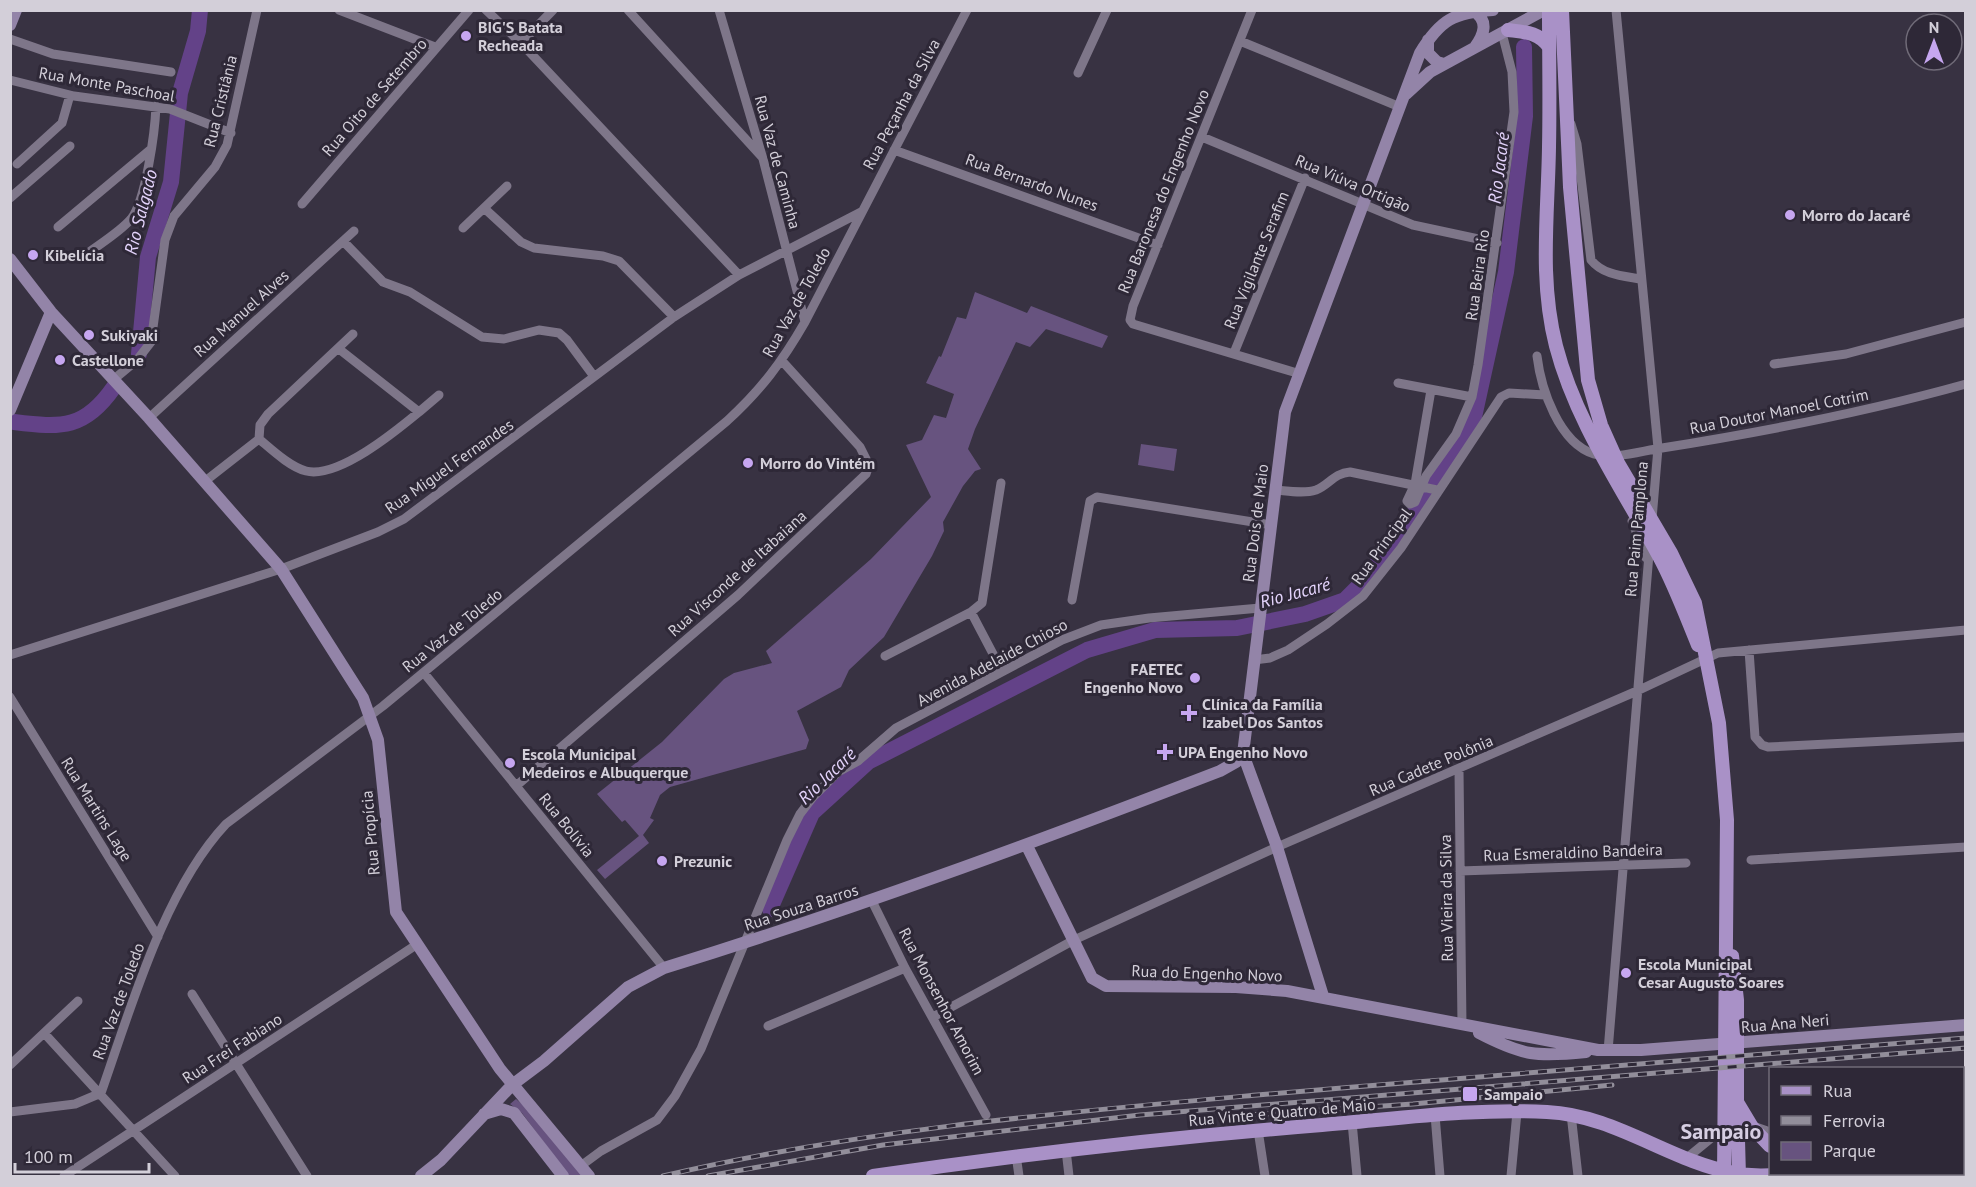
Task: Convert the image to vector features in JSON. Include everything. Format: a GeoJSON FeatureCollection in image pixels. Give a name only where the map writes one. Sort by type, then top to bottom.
{"type":"FeatureCollection","features":[{"type":"Feature","properties":{"kind":"main road"},"geometry":{"type":"LineString","coordinates":[[10,25],[16,10]]}},
{"type":"Feature","properties":{"kind":"main road"},"geometry":{"type":"LineString","coordinates":[[1444,64],[1437,62],[1428,53],[1428,38],[1443,22],[1473,11],[1493,10]]}},
{"type":"Feature","properties":{"kind":"main road"},"geometry":{"type":"LineString","coordinates":[[1401,102],[1422,78],[1444,64],[1546,10],[1556,46],[1565,107],[1585,357],[1592,400],[1618,463],[1676,563],[1695,603],[1719,723],[1726,820],[1726,925],[1730,1000],[1737,1102],[1746,1176]]}},
{"type":"Feature","properties":{"kind":"main road"},"geometry":{"type":"LineString","coordinates":[[1562,10],[1556,46],[1546,285],[1556,348],[1579,409],[1608,468],[1659,558],[1706,664]]}},
{"type":"Feature","properties":{"kind":"main road"},"geometry":{"type":"LineString","coordinates":[[1556,46],[1574,10]]}},
{"type":"Feature","properties":{"kind":"main road"},"geometry":{"type":"LineString","coordinates":[[1473,11],[1482,18],[1484,24],[1481,39],[1475,47]]}},
{"type":"Feature","properties":{"kind":"main road"},"geometry":{"type":"LineString","coordinates":[[1505,32],[1534,34],[1556,46]]}},
{"type":"Feature","properties":{"kind":"main road","name":"Rua Dois de Maio"},"geometry":{"type":"LineString","coordinates":[[1323,996],[1278,847],[1243,754],[1285,412],[1414,65],[1428,38]]}},
{"type":"Feature","properties":{"kind":"main road","name":"Rua Propícia"},"geometry":{"type":"LineString","coordinates":[[10,259],[51,312],[149,418],[281,569],[363,698],[374,726],[396,912],[508,1080],[534,1107],[589,1176]]}},
{"type":"Feature","properties":{"kind":"main road"},"geometry":{"type":"LineString","coordinates":[[10,410],[51,312]]}},
{"type":"Feature","properties":{"kind":"main road","name":"Rua Souza Barros"},"geometry":{"type":"LineString","coordinates":[[421,1176],[441,1160],[501,1096],[508,1080],[544,1061],[628,987],[664,968],[872,901],[1026,846],[1220,771],[1236,762],[1243,754]]}},
{"type":"Feature","properties":{"kind":"main road","name":"Rua do Engenho Novo"},"geometry":{"type":"LineString","coordinates":[[1026,846],[1092,978],[1106,986],[1236,987],[1323,996],[1465,1026],[1522,1053],[1550,1056],[1603,1051]]}},
{"type":"Feature","properties":{"kind":"main road"},"geometry":{"type":"LineString","coordinates":[[1724,1176],[1730,1000]]}},
{"type":"Feature","properties":{"kind":"main road","name":"Rua Ana Neri"},"geometry":{"type":"LineString","coordinates":[[1603,1051],[1965,1024]]}},
{"type":"Feature","properties":{"kind":"main road"},"geometry":{"type":"LineString","coordinates":[[1737,1102],[1756,1133],[1769,1145]]}},
{"type":"Feature","properties":{"kind":"main road"},"geometry":{"type":"LineString","coordinates":[[483,1114],[501,1109],[514,1113],[563,1176]]}},
{"type":"Feature","properties":{"kind":"main road","name":"Rua Vinte e Quatro de Maio"},"geometry":{"type":"LineString","coordinates":[[873,1176],[1016,1155],[1258,1130],[1435,1115],[1517,1112],[1571,1114],[1592,1118],[1732,1173],[1746,1176],[1769,1175]]}},
{"type":"Feature","properties":{"kind":"street","name":"Rua Cristiânia"},"geometry":{"type":"LineString","coordinates":[[113,380],[137,360],[151,342],[163,250],[169,230],[174,216],[222,157],[231,133],[257,10]]}},
{"type":"Feature","properties":{"kind":"street","name":"Rua Oito de Setembro"},"geometry":{"type":"LineString","coordinates":[[302,204],[435,47],[470,10]]}},
{"type":"Feature","properties":{"kind":"street"},"geometry":{"type":"LineString","coordinates":[[486,10],[521,43],[739,275]]}},
{"type":"Feature","properties":{"kind":"street"},"geometry":{"type":"LineString","coordinates":[[521,43],[554,10]]}},
{"type":"Feature","properties":{"kind":"street"},"geometry":{"type":"LineString","coordinates":[[628,10],[763,159]]}},
{"type":"Feature","properties":{"kind":"street","name":"Rua Vaz de Caminha"},"geometry":{"type":"LineString","coordinates":[[719,10],[763,159],[805,322]]}},
{"type":"Feature","properties":{"kind":"street","name":"Rua Peçanha da Silva"},"geometry":{"type":"LineString","coordinates":[[861,212],[967,10]]}},
{"type":"Feature","properties":{"kind":"street"},"geometry":{"type":"LineString","coordinates":[[1078,73],[1107,10]]}},
{"type":"Feature","properties":{"kind":"street","name":"Rua Baronesa do Engenho Novo"},"geometry":{"type":"LineString","coordinates":[[1252,10],[1130,316],[1132,324],[1298,373]]}},
{"type":"Feature","properties":{"kind":"street","name":"Rua Paim Pamplona"},"geometry":{"type":"LineString","coordinates":[[1603,1051],[1625,865],[1658,448],[1616,10]]}},
{"type":"Feature","properties":{"kind":"street"},"geometry":{"type":"LineString","coordinates":[[340,11],[435,47]]}},
{"type":"Feature","properties":{"kind":"street","name":"Rua Beira Rio"},"geometry":{"type":"LineString","coordinates":[[1420,485],[1456,434],[1472,397],[1497,243],[1514,112],[1512,72],[1505,32]]}},
{"type":"Feature","properties":{"kind":"street"},"geometry":{"type":"LineString","coordinates":[[10,39],[52,54],[171,72]]}},
{"type":"Feature","properties":{"kind":"street"},"geometry":{"type":"LineString","coordinates":[[1240,41],[1401,102]]}},
{"type":"Feature","properties":{"kind":"street","name":"Rua Monte Paschoal"},"geometry":{"type":"LineString","coordinates":[[10,80],[70,95],[170,109],[231,133]]}},
{"type":"Feature","properties":{"kind":"street"},"geometry":{"type":"LineString","coordinates":[[17,164],[62,123],[70,95]]}},
{"type":"Feature","properties":{"kind":"street"},"geometry":{"type":"LineString","coordinates":[[80,259],[136,213],[151,150],[156,106]]}},
{"type":"Feature","properties":{"kind":"street"},"geometry":{"type":"LineString","coordinates":[[1565,107],[1577,144],[1591,260],[1599,268],[1611,273],[1641,279]]}},
{"type":"Feature","properties":{"kind":"street","name":"Rua Viúva Ortigão"},"geometry":{"type":"LineString","coordinates":[[1202,137],[1305,178],[1413,225],[1497,243]]}},
{"type":"Feature","properties":{"kind":"street"},"geometry":{"type":"LineString","coordinates":[[10,198],[70,146]]}},
{"type":"Feature","properties":{"kind":"street"},"geometry":{"type":"LineString","coordinates":[[58,227],[151,150]]}},
{"type":"Feature","properties":{"kind":"street","name":"Rua Bernardo Nunes"},"geometry":{"type":"LineString","coordinates":[[894,150],[1158,245]]}},
{"type":"Feature","properties":{"kind":"street","name":"Rua Vigilante Serafim"},"geometry":{"type":"LineString","coordinates":[[1234,353],[1305,178]]}},
{"type":"Feature","properties":{"kind":"street"},"geometry":{"type":"LineString","coordinates":[[463,228],[507,186]]}},
{"type":"Feature","properties":{"kind":"street"},"geometry":{"type":"LineString","coordinates":[[484,208],[521,242],[534,248],[603,256],[619,261],[674,317]]}},
{"type":"Feature","properties":{"kind":"street","name":"Rua Miguel Fernandes"},"geometry":{"type":"LineString","coordinates":[[10,655],[281,569],[378,532],[404,519],[544,416],[593,375],[674,317],[739,275],[861,212]]}},
{"type":"Feature","properties":{"kind":"street","name":"Rua Vaz de Toledo"},"geometry":{"type":"LineString","coordinates":[[100,1093],[158,937],[209,843],[226,825],[424,673],[727,421],[766,383],[783,362],[861,212]]}},
{"type":"Feature","properties":{"kind":"street","name":"Rua Manuel Alves"},"geometry":{"type":"LineString","coordinates":[[149,418],[354,231]]}},
{"type":"Feature","properties":{"kind":"street"},"geometry":{"type":"LineString","coordinates":[[343,241],[383,282],[410,292],[482,337],[504,339],[539,330],[559,333],[567,340],[593,375]]}},
{"type":"Feature","properties":{"kind":"street"},"geometry":{"type":"LineString","coordinates":[[1774,364],[1846,354],[1965,322]]}},
{"type":"Feature","properties":{"kind":"street"},"geometry":{"type":"LineString","coordinates":[[204,482],[259,439],[262,420],[353,334]]}},
{"type":"Feature","properties":{"kind":"street"},"geometry":{"type":"LineString","coordinates":[[339,349],[419,412]]}},
{"type":"Feature","properties":{"kind":"street"},"geometry":{"type":"LineString","coordinates":[[1537,356],[1545,395],[1570,438],[1578,447],[1596,455],[1639,535],[1648,565]]}},
{"type":"Feature","properties":{"kind":"street","name":"Rua Visconde de Itabaiana"},"geometry":{"type":"LineString","coordinates":[[516,786],[738,595],[866,474],[868,465],[860,447],[783,362]]}},
{"type":"Feature","properties":{"kind":"street"},"geometry":{"type":"LineString","coordinates":[[1398,383],[1472,397]]}},
{"type":"Feature","properties":{"kind":"street","name":"Rua Doutor Manoel Cotrim"},"geometry":{"type":"LineString","coordinates":[[1596,455],[1627,454],[1873,408],[1965,384]]}},
{"type":"Feature","properties":{"kind":"street"},"geometry":{"type":"LineString","coordinates":[[1410,504],[1407,501],[1420,485],[1431,390]]}},
{"type":"Feature","properties":{"kind":"street","name":"Rua Principal"},"geometry":{"type":"LineString","coordinates":[[1254,660],[1281,653],[1353,605],[1401,548],[1436,490],[1501,397],[1509,393],[1545,395]]}},
{"type":"Feature","properties":{"kind":"street"},"geometry":{"type":"LineString","coordinates":[[259,439],[301,469],[316,471],[349,461],[370,450],[439,395]]}},
{"type":"Feature","properties":{"kind":"street"},"geometry":{"type":"LineString","coordinates":[[1276,490],[1311,492],[1341,473],[1350,472],[1436,490]]}},
{"type":"Feature","properties":{"kind":"street"},"geometry":{"type":"LineString","coordinates":[[885,656],[971,612],[984,599],[1001,483]]}},
{"type":"Feature","properties":{"kind":"street"},"geometry":{"type":"LineString","coordinates":[[1072,600],[1090,501],[1097,497],[1272,525]]}},
{"type":"Feature","properties":{"kind":"street"},"geometry":{"type":"LineString","coordinates":[[971,612],[1002,671]]}},
{"type":"Feature","properties":{"kind":"street","name":"Avenida Adelaide Chioso"},"geometry":{"type":"LineString","coordinates":[[582,1165],[601,1151],[657,1120],[690,1072],[800,814],[838,772],[858,760],[896,728],[1062,640],[1101,626],[1149,618],[1260,613]]}},
{"type":"Feature","properties":{"kind":"street","name":"Rua Cadete Polônia"},"geometry":{"type":"LineString","coordinates":[[933,1017],[1074,940],[1278,847],[1638,691],[1718,653],[1965,630]]}},
{"type":"Feature","properties":{"kind":"street"},"geometry":{"type":"LineString","coordinates":[[1749,650],[1755,737],[1762,745],[1768,747],[1965,737]]}},
{"type":"Feature","properties":{"kind":"street","name":"Rua Bolívia"},"geometry":{"type":"LineString","coordinates":[[424,673],[664,968]]}},
{"type":"Feature","properties":{"kind":"street","name":"Rua Martins Lage"},"geometry":{"type":"LineString","coordinates":[[10,697],[158,937]]}},
{"type":"Feature","properties":{"kind":"street","name":"Rua Vieira da Silva"},"geometry":{"type":"LineString","coordinates":[[1459,770],[1465,1026]]}},
{"type":"Feature","properties":{"kind":"street"},"geometry":{"type":"LineString","coordinates":[[1751,861],[1965,847]]}},
{"type":"Feature","properties":{"kind":"street","name":"Rua Esmeraldino Bandeira"},"geometry":{"type":"LineString","coordinates":[[1460,871],[1686,863]]}},
{"type":"Feature","properties":{"kind":"street","name":"Rua Monsenhor Amorim"},"geometry":{"type":"LineString","coordinates":[[872,901],[905,968],[986,1115]]}},
{"type":"Feature","properties":{"kind":"street","name":"Rua Frei Fabiano"},"geometry":{"type":"LineString","coordinates":[[64,1176],[417,945]]}},
{"type":"Feature","properties":{"kind":"street"},"geometry":{"type":"LineString","coordinates":[[768,1026],[905,968]]}},
{"type":"Feature","properties":{"kind":"street"},"geometry":{"type":"LineString","coordinates":[[192,994],[307,1176]]}},
{"type":"Feature","properties":{"kind":"street"},"geometry":{"type":"LineString","coordinates":[[10,1065],[78,1002]]}},
{"type":"Feature","properties":{"kind":"street"},"geometry":{"type":"LineString","coordinates":[[44,1033],[175,1176]]}},
{"type":"Feature","properties":{"kind":"street"},"geometry":{"type":"LineString","coordinates":[[10,1112],[75,1104],[100,1093]]}},
{"type":"Feature","properties":{"kind":"street"},"geometry":{"type":"LineString","coordinates":[[1511,1176],[1517,1112]]}},
{"type":"Feature","properties":{"kind":"street"},"geometry":{"type":"LineString","coordinates":[[1571,1114],[1578,1176]]}},
{"type":"Feature","properties":{"kind":"street"},"geometry":{"type":"LineString","coordinates":[[1435,1115],[1440,1176]]}},
{"type":"Feature","properties":{"kind":"street"},"geometry":{"type":"LineString","coordinates":[[1352,1122],[1357,1176]]}},
{"type":"Feature","properties":{"kind":"street"},"geometry":{"type":"LineString","coordinates":[[1688,1157],[1727,1125],[1743,1122],[1769,1132]]}},
{"type":"Feature","properties":{"kind":"street"},"geometry":{"type":"LineString","coordinates":[[1258,1130],[1265,1176]]}},
{"type":"Feature","properties":{"kind":"street"},"geometry":{"type":"LineString","coordinates":[[1066,1150],[1069,1176]]}},
{"type":"Feature","properties":{"kind":"street"},"geometry":{"type":"LineString","coordinates":[[1016,1155],[1019,1176]]}},
{"type":"Feature","properties":{"kind":"green space"},"geometry":{"type":"Polygon","coordinates":[[[975,292],[1027,313],[1031,306],[1108,336],[1102,348],[1046,329],[1030,347],[1016,342],[968,449],[981,469],[975,471],[963,486],[943,522],[944,531],[932,556],[884,637],[849,670],[841,687],[797,711],[809,740],[806,749],[670,787],[660,795],[650,818],[654,820],[643,835],[649,843],[605,879],[597,870],[639,836],[625,820],[622,822],[597,794],[662,742],[724,679],[734,673],[772,663],[766,651],[871,559],[931,497],[906,445],[922,440],[934,415],[946,418],[954,394],[926,383],[939,356],[941,357],[957,317],[966,319],[975,292]]]}},
{"type":"Feature","properties":{"kind":"green space"},"geometry":{"type":"Polygon","coordinates":[[[1141,444],[1177,449],[1174,471],[1138,465],[1141,444]]]}},
{"type":"Feature","properties":{"kind":"green space"},"geometry":{"type":"Polygon","coordinates":[[[516,1099],[529,1110],[583,1176],[569,1176],[522,1113],[510,1104],[516,1099]]]}},
{"type":"Feature","properties":{"kind":"waterway","name":"Rio Salgado"},"geometry":{"type":"LineString","coordinates":[[139,354],[148,257],[171,182],[180,93],[198,31],[200,10]]}},
{"type":"Feature","properties":{"kind":"waterway","name":"Rio Jacaré"},"geometry":{"type":"LineString","coordinates":[[770,909],[812,813],[868,762],[1087,650],[1155,630],[1237,628],[1305,614],[1345,600],[1356,589],[1389,549],[1449,463],[1474,417],[1506,272],[1525,116],[1524,47]]}},
{"type":"Feature","properties":{"kind":"waterway","name":"Rio Salgado"},"geometry":{"type":"LineString","coordinates":[[14,422],[46,425],[71,422],[93,411],[114,387]]}},
{"type":"Feature","properties":{"kind":"railway"},"geometry":{"type":"LineString","coordinates":[[663,1176],[810,1146],[1033,1116],[1257,1095],[1966,1038]]}},
{"type":"Feature","properties":{"kind":"railway"},"geometry":{"type":"LineString","coordinates":[[708,1176],[883,1145],[1140,1115],[1966,1048]]}},
{"type":"Feature","properties":{"kind":"railway"},"geometry":{"type":"LineString","coordinates":[[1248,1115],[1413,1104],[1612,1085]]}},
{"type":"Feature","properties":{"kind":"place","name":"BIG'S Batata Recheada"},"geometry":{"type":"Point","coordinates":[466,36]}},
{"type":"Feature","properties":{"kind":"place","name":"Morro do Jacaré"},"geometry":{"type":"Point","coordinates":[1790,215]}},
{"type":"Feature","properties":{"kind":"place","name":"Kibelícia"},"geometry":{"type":"Point","coordinates":[33,255]}},
{"type":"Feature","properties":{"kind":"place","name":"Sukiyaki"},"geometry":{"type":"Point","coordinates":[89,335]}},
{"type":"Feature","properties":{"kind":"place","name":"Castellone"},"geometry":{"type":"Point","coordinates":[60,360]}},
{"type":"Feature","properties":{"kind":"place","name":"Morro do Vintém"},"geometry":{"type":"Point","coordinates":[748,463]}},
{"type":"Feature","properties":{"kind":"place","name":"FAETEC Engenho Novo"},"geometry":{"type":"Point","coordinates":[1195,678]}},
{"type":"Feature","properties":{"kind":"place","name":"Clínica da Família Izabel Dos Santos"},"geometry":{"type":"Point","coordinates":[1189,713]}},
{"type":"Feature","properties":{"kind":"place","name":"UPA Engenho Novo"},"geometry":{"type":"Point","coordinates":[1165,752]}},
{"type":"Feature","properties":{"kind":"place","name":"Escola Municipal Medeiros e Albuquerque"},"geometry":{"type":"Point","coordinates":[510,763]}},
{"type":"Feature","properties":{"kind":"place","name":"Prezunic"},"geometry":{"type":"Point","coordinates":[662,861]}},
{"type":"Feature","properties":{"kind":"place","name":"Escola Municipal Cesar Augusto Soares"},"geometry":{"type":"Point","coordinates":[1626,973]}},
{"type":"Feature","properties":{"kind":"place","name":"Sampaio"},"geometry":{"type":"Point","coordinates":[1470,1094]}},
{"type":"Feature","properties":{"kind":"district","name":"Sampaio"},"geometry":{"type":"Point","coordinates":[1721,1131]}}]}
